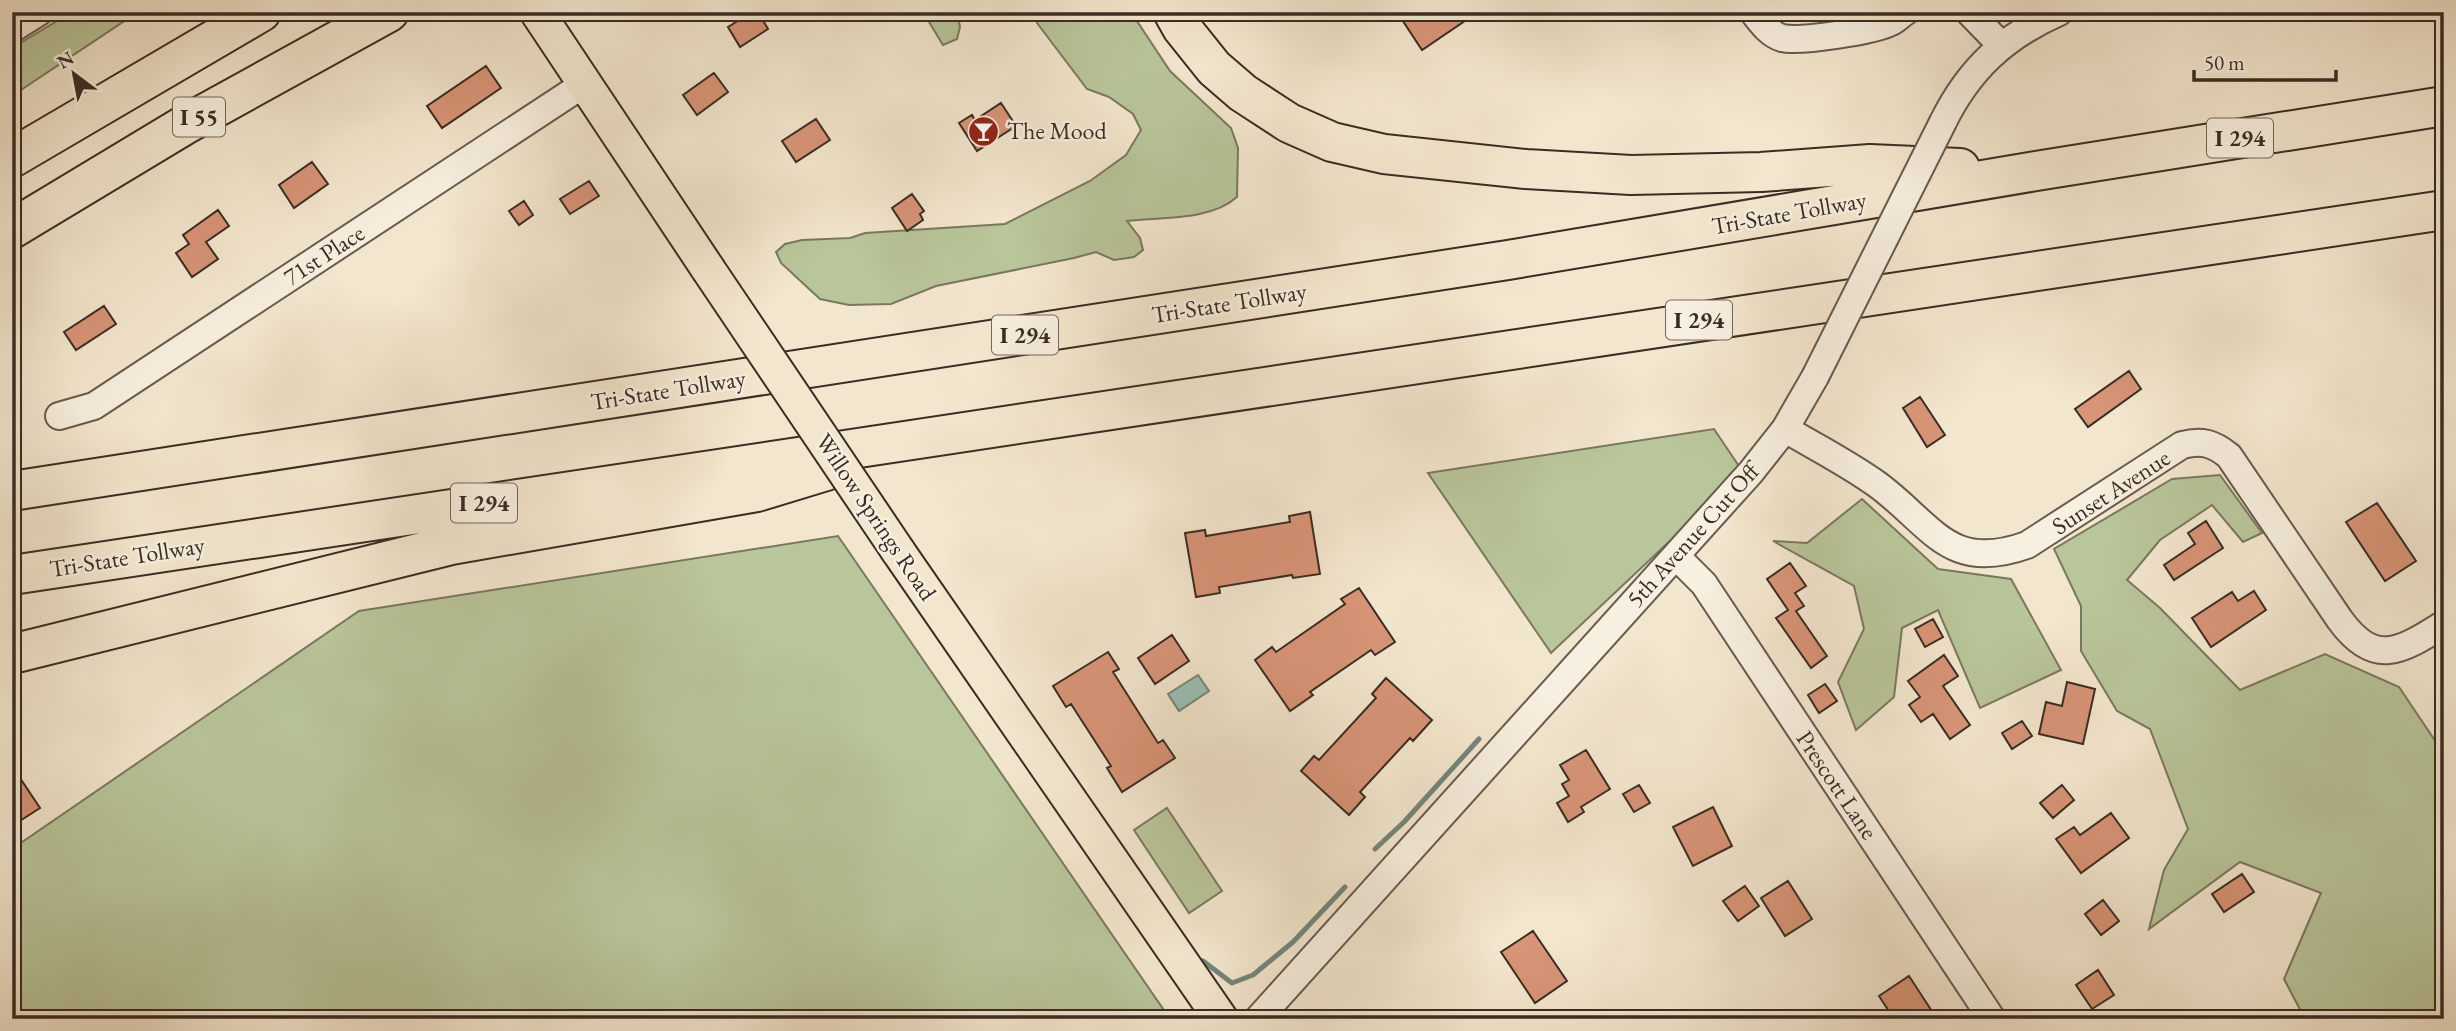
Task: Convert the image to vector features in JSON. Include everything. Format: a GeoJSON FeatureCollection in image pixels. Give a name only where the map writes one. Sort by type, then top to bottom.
{"type":"FeatureCollection","features":[{"type":"Feature","properties":{"kind":"highway","name":"I 55"},"geometry":{"type":"LineString","coordinates":[[12,158],[261,12]]}},
{"type":"Feature","properties":{"kind":"highway","name":"I 55"},"geometry":{"type":"LineString","coordinates":[[12,229],[188,123],[390,12]]}},
{"type":"Feature","properties":{"kind":"highway"},"geometry":{"type":"LineString","coordinates":[[1173,12],[1182,28],[1214,68],[1243,93],[1289,123],[1321,137],[1384,153],[1526,169],[1631,175],[1761,172],[1870,163],[2036,171]]}},
{"type":"Feature","properties":{"kind":"highway","name":"Tri-State Tollway"},"geometry":{"type":"LineString","coordinates":[[12,491],[1508,261],[2036,171],[2444,106]]}},
{"type":"Feature","properties":{"kind":"highway","name":"Tri-State Tollway"},"geometry":{"type":"LineString","coordinates":[[12,575],[2444,210]]}},
{"type":"Feature","properties":{"kind":"highway"},"geometry":{"type":"LineString","coordinates":[[12,654],[452,545],[758,492],[955,432]]}},
{"type":"Feature","properties":{"kind":"main road","name":"Willow Springs Road"},"geometry":{"type":"LineString","coordinates":[[537,12],[898,551],[1221,1019]]}},
{"type":"Feature","properties":{"kind":"street"},"geometry":{"type":"LineString","coordinates":[[12,29],[39,12]]}},
{"type":"Feature","properties":{"kind":"street"},"geometry":{"type":"LineString","coordinates":[[1753,12],[1767,29],[1780,37],[1797,39],[1869,30],[1891,22],[1905,12]]}},
{"type":"Feature","properties":{"kind":"street"},"geometry":{"type":"LineString","coordinates":[[1969,12],[2001,45]]}},
{"type":"Feature","properties":{"kind":"street","name":"5th Avenue Cut Off"},"geometry":{"type":"LineString","coordinates":[[1258,1019],[1751,472],[1785,429],[1815,377],[1955,98],[2001,45],[2033,24],[2059,12]]}},
{"type":"Feature","properties":{"kind":"street","name":"71st Place"},"geometry":{"type":"LineString","coordinates":[[59,416],[94,406],[584,84]]}},
{"type":"Feature","properties":{"kind":"street","name":"Sunset Avenue"},"geometry":{"type":"LineString","coordinates":[[1785,429],[1875,483],[1946,544],[1966,552],[1984,554],[2006,553],[2027,545],[2182,445],[2198,441],[2212,444],[2229,456],[2351,635],[2362,644],[2389,651],[2408,645],[2444,624]]}},
{"type":"Feature","properties":{"kind":"street","name":"Prescott Lane"},"geometry":{"type":"LineString","coordinates":[[1676,556],[1704,584],[1992,1019]]}},
{"type":"Feature","properties":{"kind":"green space"},"geometry":{"type":"Polygon","coordinates":[[[72,12],[152,12],[129,18],[12,96],[12,48],[72,12]]]}},
{"type":"Feature","properties":{"kind":"green space"},"geometry":{"type":"Polygon","coordinates":[[[923,12],[957,12],[960,27],[957,39],[943,45],[923,12]]]}},
{"type":"Feature","properties":{"kind":"green space"},"geometry":{"type":"Polygon","coordinates":[[[1037,12],[1131,12],[1170,71],[1231,128],[1238,148],[1237,197],[1226,205],[1200,214],[1127,221],[1140,238],[1143,250],[1134,257],[1114,260],[1096,252],[936,286],[891,304],[849,305],[820,299],[781,263],[776,252],[785,244],[802,240],[850,238],[865,233],[1005,224],[1090,181],[1126,155],[1141,130],[1133,114],[1109,97],[1087,89],[1037,23],[1037,12]]]}},
{"type":"Feature","properties":{"kind":"green space"},"geometry":{"type":"Polygon","coordinates":[[[1714,429],[1743,472],[1551,653],[1428,473],[1714,429]]]}},
{"type":"Feature","properties":{"kind":"green space"},"geometry":{"type":"Polygon","coordinates":[[[2220,475],[2262,533],[2243,542],[2212,505],[2160,540],[2127,580],[2160,608],[2240,690],[2325,654],[2399,687],[2444,754],[2444,1019],[2305,1019],[2284,979],[2321,893],[2240,862],[2149,929],[2164,870],[2188,829],[2150,729],[2117,711],[2081,651],[2081,606],[2054,549],[2172,479],[2220,475]]]}},
{"type":"Feature","properties":{"kind":"green space"},"geometry":{"type":"Polygon","coordinates":[[[1862,499],[1938,569],[2011,579],[2061,670],[1980,708],[1938,610],[1902,628],[1894,697],[1856,730],[1838,682],[1864,629],[1854,586],[1773,541],[1807,543],[1862,499]]]}},
{"type":"Feature","properties":{"kind":"green space"},"geometry":{"type":"Polygon","coordinates":[[[838,536],[1170,1019],[12,1019],[12,849],[359,611],[838,536]]]}},
{"type":"Feature","properties":{"kind":"green space"},"geometry":{"type":"Polygon","coordinates":[[[1167,808],[1222,891],[1189,913],[1134,830],[1167,808]]]}},
{"type":"Feature","properties":{"kind":"water"},"geometry":{"type":"Polygon","coordinates":[[[1198,675],[1209,691],[1179,711],[1168,694],[1198,675]]]}},
{"type":"Feature","properties":{"kind":"building"},"geometry":{"type":"Polygon","coordinates":[[[752,12],[758,12],[768,29],[740,47],[728,27],[752,12]]]}},
{"type":"Feature","properties":{"kind":"building"},"geometry":{"type":"Polygon","coordinates":[[[1397,12],[1478,12],[1422,50],[1397,12]]]}},
{"type":"Feature","properties":{"kind":"building"},"geometry":{"type":"Polygon","coordinates":[[[486,66],[501,88],[442,128],[427,106],[486,66]]]}},
{"type":"Feature","properties":{"kind":"building"},"geometry":{"type":"Polygon","coordinates":[[[714,73],[728,92],[697,115],[683,95],[714,73]]]}},
{"type":"Feature","properties":{"kind":"building"},"geometry":{"type":"Polygon","coordinates":[[[1001,103],[1016,126],[977,151],[959,123],[972,115],[975,120],[1001,103]]]}},
{"type":"Feature","properties":{"kind":"building"},"geometry":{"type":"Polygon","coordinates":[[[816,119],[830,140],[796,162],[782,141],[816,119]]]}},
{"type":"Feature","properties":{"kind":"building"},"geometry":{"type":"Polygon","coordinates":[[[312,162],[328,184],[294,208],[279,185],[312,162]]]}},
{"type":"Feature","properties":{"kind":"building"},"geometry":{"type":"Polygon","coordinates":[[[589,181],[599,196],[570,214],[560,199],[589,181]]]}},
{"type":"Feature","properties":{"kind":"building"},"geometry":{"type":"Polygon","coordinates":[[[912,194],[924,211],[920,214],[923,220],[907,231],[892,208],[912,194]]]}},
{"type":"Feature","properties":{"kind":"building"},"geometry":{"type":"Polygon","coordinates":[[[524,201],[533,215],[519,225],[509,211],[524,201]]]}},
{"type":"Feature","properties":{"kind":"building"},"geometry":{"type":"Polygon","coordinates":[[[218,210],[229,226],[206,242],[218,259],[192,277],[176,253],[189,244],[183,235],[218,210]]]}},
{"type":"Feature","properties":{"kind":"building"},"geometry":{"type":"Polygon","coordinates":[[[104,306],[116,324],[76,350],[64,332],[104,306]]]}},
{"type":"Feature","properties":{"kind":"building"},"geometry":{"type":"Polygon","coordinates":[[[2129,371],[2141,389],[2088,427],[2075,409],[2129,371]]]}},
{"type":"Feature","properties":{"kind":"building"},"geometry":{"type":"Polygon","coordinates":[[[1920,397],[1945,435],[1927,447],[1903,408],[1920,397]]]}},
{"type":"Feature","properties":{"kind":"building"},"geometry":{"type":"Polygon","coordinates":[[[2377,503],[2416,561],[2385,581],[2346,522],[2377,503]]]}},
{"type":"Feature","properties":{"kind":"building"},"geometry":{"type":"Polygon","coordinates":[[[1310,512],[1320,574],[1293,578],[1292,575],[1219,587],[1220,593],[1196,597],[1185,533],[1205,530],[1206,536],[1290,522],[1289,516],[1310,512]]]}},
{"type":"Feature","properties":{"kind":"building"},"geometry":{"type":"Polygon","coordinates":[[[2206,521],[2223,548],[2174,580],[2164,565],[2195,544],[2188,533],[2206,521]]]}},
{"type":"Feature","properties":{"kind":"building"},"geometry":{"type":"Polygon","coordinates":[[[1790,563],[1806,586],[1795,593],[1804,606],[1796,611],[1827,656],[1811,668],[1776,618],[1788,610],[1767,579],[1790,563]]]}},
{"type":"Feature","properties":{"kind":"building"},"geometry":{"type":"Polygon","coordinates":[[[1359,588],[1395,642],[1375,655],[1371,650],[1310,692],[1313,695],[1290,711],[1255,660],[1272,647],[1276,652],[1345,604],[1341,599],[1359,588]]]}},
{"type":"Feature","properties":{"kind":"building"},"geometry":{"type":"Polygon","coordinates":[[[2254,591],[2266,610],[2211,647],[2192,618],[2232,592],[2238,601],[2254,591]]]}},
{"type":"Feature","properties":{"kind":"building"},"geometry":{"type":"Polygon","coordinates":[[[1933,619],[1943,637],[1925,647],[1915,629],[1933,619]]]}},
{"type":"Feature","properties":{"kind":"building"},"geometry":{"type":"Polygon","coordinates":[[[1172,635],[1189,661],[1155,684],[1138,658],[1172,635]]]}},
{"type":"Feature","properties":{"kind":"building"},"geometry":{"type":"Polygon","coordinates":[[[1108,652],[1119,669],[1113,672],[1158,743],[1163,740],[1175,758],[1122,792],[1107,768],[1111,766],[1071,704],[1066,707],[1053,686],[1108,652]]]}},
{"type":"Feature","properties":{"kind":"building"},"geometry":{"type":"Polygon","coordinates":[[[1944,655],[1958,676],[1943,686],[1970,725],[1950,739],[1933,714],[1921,722],[1909,705],[1920,697],[1908,681],[1944,655]]]}},
{"type":"Feature","properties":{"kind":"building"},"geometry":{"type":"Polygon","coordinates":[[[1386,678],[1432,720],[1413,741],[1410,738],[1360,792],[1365,797],[1349,815],[1301,771],[1314,756],[1319,760],[1376,698],[1372,694],[1386,678]]]}},
{"type":"Feature","properties":{"kind":"building"},"geometry":{"type":"Polygon","coordinates":[[[2067,682],[2095,689],[2083,744],[2039,734],[2046,702],[2062,706],[2067,682]]]}},
{"type":"Feature","properties":{"kind":"building"},"geometry":{"type":"Polygon","coordinates":[[[1825,684],[1837,701],[1819,713],[1808,695],[1825,684]]]}},
{"type":"Feature","properties":{"kind":"building"},"geometry":{"type":"Polygon","coordinates":[[[2022,721],[2032,736],[2012,749],[2002,733],[2022,721]]]}},
{"type":"Feature","properties":{"kind":"building"},"geometry":{"type":"Polygon","coordinates":[[[1586,750],[1610,789],[1581,807],[1584,812],[1568,822],[1557,803],[1569,796],[1562,784],[1569,780],[1560,765],[1586,750]]]}},
{"type":"Feature","properties":{"kind":"building"},"geometry":{"type":"Polygon","coordinates":[[[12,766],[40,808],[12,826],[12,766]]]}},
{"type":"Feature","properties":{"kind":"building"},"geometry":{"type":"Polygon","coordinates":[[[1639,785],[1650,803],[1634,812],[1623,794],[1639,785]]]}},
{"type":"Feature","properties":{"kind":"building"},"geometry":{"type":"Polygon","coordinates":[[[2062,785],[2074,800],[2053,818],[2040,803],[2062,785]]]}},
{"type":"Feature","properties":{"kind":"building"},"geometry":{"type":"Polygon","coordinates":[[[1713,807],[1732,846],[1693,866],[1673,827],[1713,807]]]}},
{"type":"Feature","properties":{"kind":"building"},"geometry":{"type":"Polygon","coordinates":[[[2111,813],[2129,838],[2081,873],[2056,839],[2074,827],[2080,835],[2111,813]]]}},
{"type":"Feature","properties":{"kind":"building"},"geometry":{"type":"Polygon","coordinates":[[[2242,874],[2254,892],[2224,912],[2212,894],[2242,874]]]}},
{"type":"Feature","properties":{"kind":"building"},"geometry":{"type":"Polygon","coordinates":[[[1788,881],[1812,919],[1785,936],[1761,898],[1788,881]]]}},
{"type":"Feature","properties":{"kind":"building"},"geometry":{"type":"Polygon","coordinates":[[[1745,886],[1759,906],[1738,921],[1723,901],[1745,886]]]}},
{"type":"Feature","properties":{"kind":"building"},"geometry":{"type":"Polygon","coordinates":[[[2103,900],[2119,921],[2101,935],[2085,914],[2103,900]]]}},
{"type":"Feature","properties":{"kind":"building"},"geometry":{"type":"Polygon","coordinates":[[[1533,931],[1567,981],[1535,1003],[1501,952],[1533,931]]]}},
{"type":"Feature","properties":{"kind":"building"},"geometry":{"type":"Polygon","coordinates":[[[2098,970],[2114,995],[2092,1009],[2076,985],[2098,970]]]}},
{"type":"Feature","properties":{"kind":"building"},"geometry":{"type":"Polygon","coordinates":[[[1909,976],[1937,1019],[1894,1019],[1879,996],[1909,976]]]}},
{"type":"Feature","properties":{"kind":"waterway"},"geometry":{"type":"LineString","coordinates":[[1375,849],[1404,822],[1479,739]]}},
{"type":"Feature","properties":{"kind":"waterway"},"geometry":{"type":"LineString","coordinates":[[1203,961],[1232,983],[1253,975],[1293,942],[1345,887]]}},
{"type":"Feature","properties":{"kind":"place","name":"The Mood"},"geometry":{"type":"Point","coordinates":[984,131]}}]}
